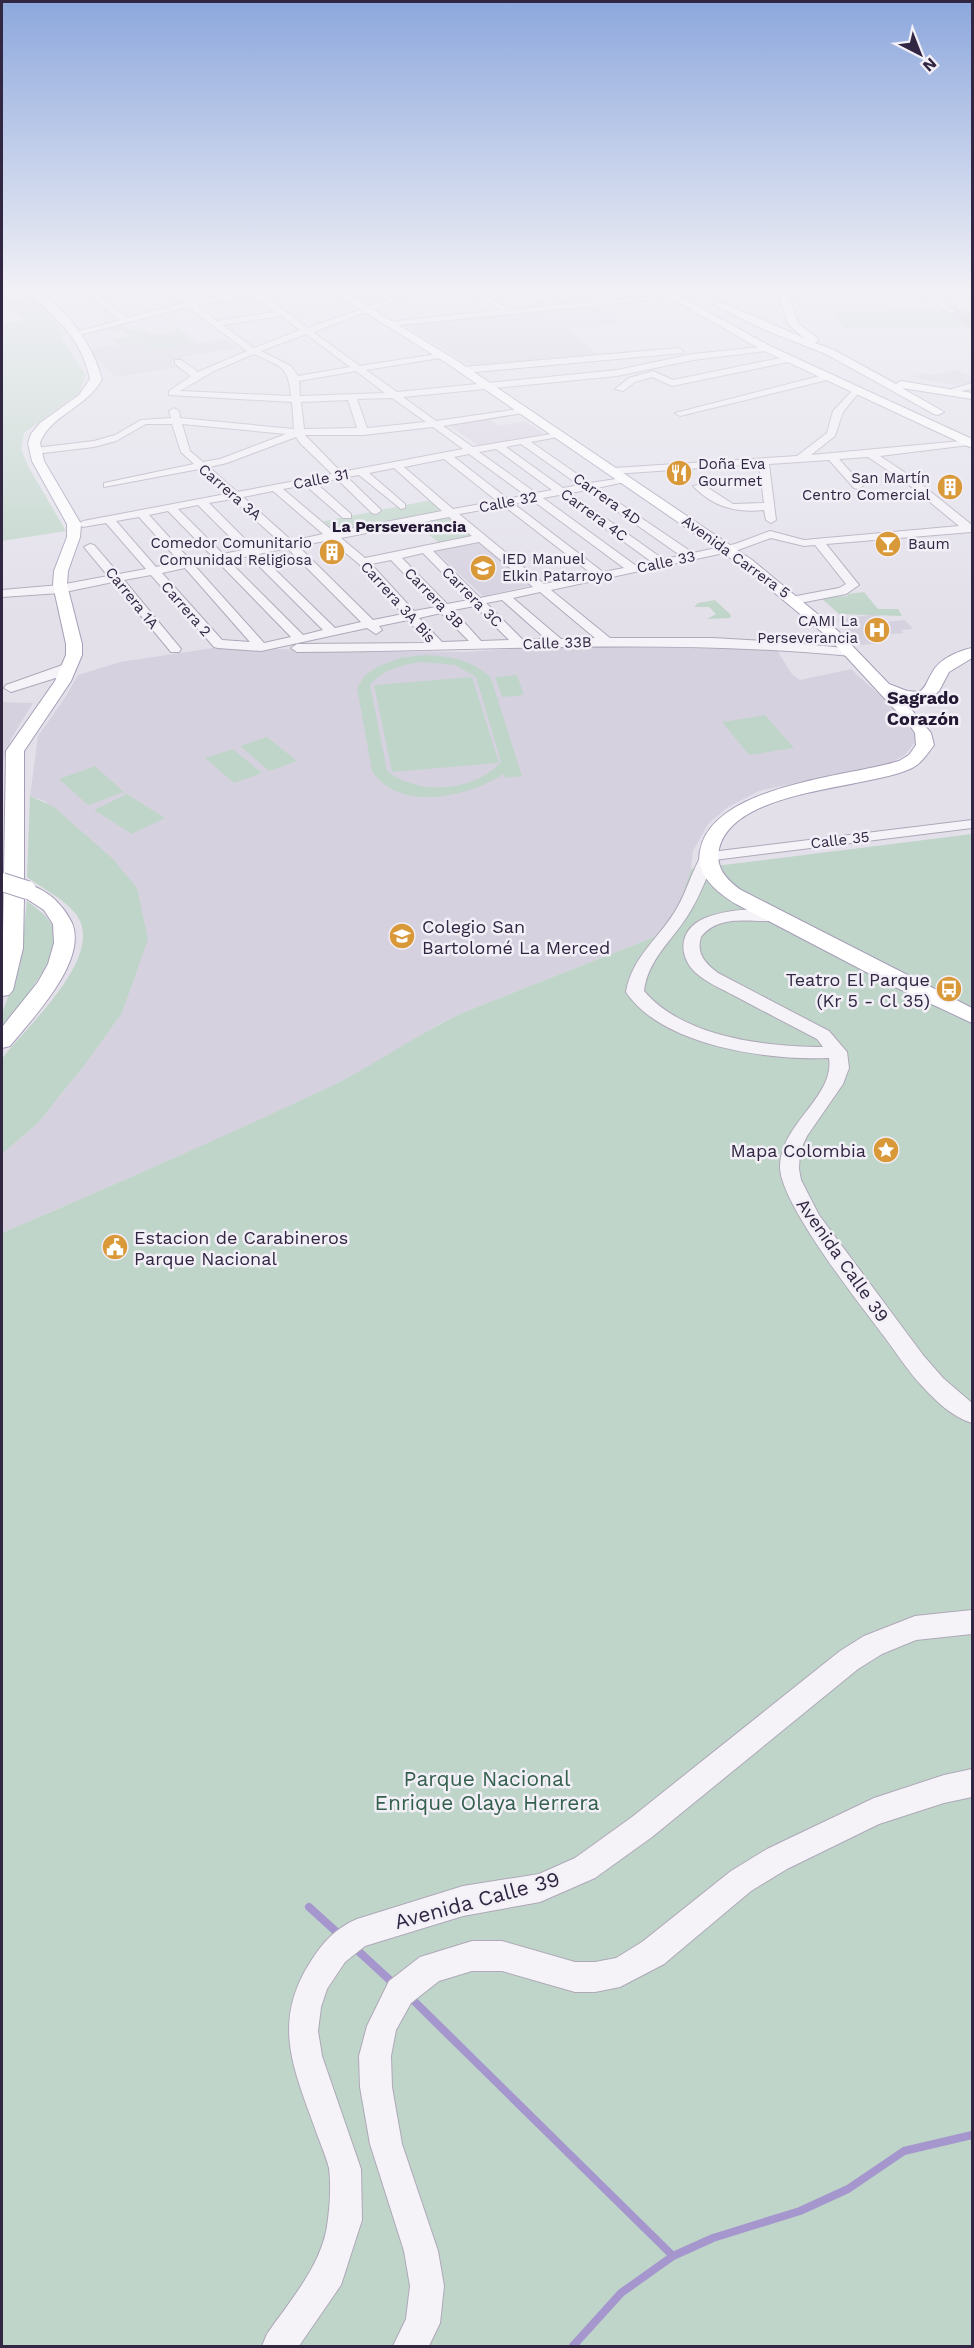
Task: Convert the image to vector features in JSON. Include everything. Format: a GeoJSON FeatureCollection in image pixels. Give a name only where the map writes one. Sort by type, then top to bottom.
{"type":"FeatureCollection","features":[{"type":"Feature","properties":{"kind":"main road"},"geometry":{"type":"LineString","coordinates":[[2,990],[9,966],[14,924],[15,752],[71,666],[75,646],[60,589],[60,573],[74,538],[74,526],[34,451],[34,441],[39,432],[81,399]]}},
{"type":"Feature","properties":{"kind":"main road","name":"Avenida Carrera 5"},"geometry":{"type":"LineString","coordinates":[[506,399],[728,549],[795,600],[851,652],[923,733],[925,745],[915,759],[893,769],[793,790],[740,811],[718,829],[709,848],[708,856]]}},
{"type":"Feature","properties":{"kind":"main road"},"geometry":{"type":"LineString","coordinates":[[876,399],[971,439]]}},
{"type":"Feature","properties":{"kind":"main road"},"geometry":{"type":"LineString","coordinates":[[912,399],[971,439]]}},
{"type":"Feature","properties":{"kind":"main road"},"geometry":{"type":"LineString","coordinates":[[882,687],[902,695],[926,695],[931,692],[941,672],[957,660],[972,653]]}},
{"type":"Feature","properties":{"kind":"main road"},"geometry":{"type":"LineString","coordinates":[[708,856],[710,867],[723,885],[878,972],[972,1016]]}},
{"type":"Feature","properties":{"kind":"main road"},"geometry":{"type":"LineString","coordinates":[[2,882],[41,897],[56,910],[61,918],[65,940],[54,974],[2,1041]]}},
{"type":"Feature","properties":{"kind":"street","name":"Carrera 3A"},"geometry":{"type":"LineString","coordinates":[[173,399],[183,446],[200,467],[290,545],[394,649]]}},
{"type":"Feature","properties":{"kind":"street"},"geometry":{"type":"LineString","coordinates":[[285,399],[319,399]]}},
{"type":"Feature","properties":{"kind":"street"},"geometry":{"type":"LineString","coordinates":[[294,399],[299,432],[309,449],[376,511]]}},
{"type":"Feature","properties":{"kind":"street"},"geometry":{"type":"LineString","coordinates":[[352,399],[363,432]]}},
{"type":"Feature","properties":{"kind":"street"},"geometry":{"type":"LineString","coordinates":[[402,399],[633,569]]}},
{"type":"Feature","properties":{"kind":"street"},"geometry":{"type":"LineString","coordinates":[[680,413],[739,399]]}},
{"type":"Feature","properties":{"kind":"street"},"geometry":{"type":"LineString","coordinates":[[799,459],[832,434],[838,411],[849,399]]}},
{"type":"Feature","properties":{"kind":"street"},"geometry":{"type":"LineString","coordinates":[[34,451],[104,442],[121,436],[145,421],[299,432],[363,432],[438,425],[523,410]]}},
{"type":"Feature","properties":{"kind":"street"},"geometry":{"type":"LineString","coordinates":[[108,485],[200,467],[246,454],[299,432]]}},
{"type":"Feature","properties":{"kind":"street","name":"Calle 31"},"geometry":{"type":"LineString","coordinates":[[83,524],[560,434]]}},
{"type":"Feature","properties":{"kind":"street","name":"Calle 32"},"geometry":{"type":"LineString","coordinates":[[2,593],[60,589],[588,486],[620,475],[764,461],[870,454],[971,439]]}},
{"type":"Feature","properties":{"kind":"street","name":"Carrera 4D"},"geometry":{"type":"LineString","coordinates":[[523,441],[691,557]]}},
{"type":"Feature","properties":{"kind":"street","name":"Carrera 4C"},"geometry":{"type":"LineString","coordinates":[[498,446],[661,563]]}},
{"type":"Feature","properties":{"kind":"street"},"geometry":{"type":"LineString","coordinates":[[870,454],[912,482],[971,529]]}},
{"type":"Feature","properties":{"kind":"street"},"geometry":{"type":"LineString","coordinates":[[446,456],[602,576]]}},
{"type":"Feature","properties":{"kind":"street"},"geometry":{"type":"LineString","coordinates":[[832,457],[858,486]]}},
{"type":"Feature","properties":{"kind":"street"},"geometry":{"type":"LineString","coordinates":[[764,461],[772,534],[799,543],[971,529]]}},
{"type":"Feature","properties":{"kind":"street"},"geometry":{"type":"LineString","coordinates":[[396,465],[450,513],[607,642]]}},
{"type":"Feature","properties":{"kind":"street"},"geometry":{"type":"LineString","coordinates":[[362,472],[401,506]]}},
{"type":"Feature","properties":{"kind":"street"},"geometry":{"type":"LineString","coordinates":[[308,482],[347,516]]}},
{"type":"Feature","properties":{"kind":"street"},"geometry":{"type":"LineString","coordinates":[[698,486],[728,507],[743,509],[769,506]]}},
{"type":"Feature","properties":{"kind":"street","name":"Carrera 3A Bis"},"geometry":{"type":"LineString","coordinates":[[274,488],[363,562],[439,647]]}},
{"type":"Feature","properties":{"kind":"street"},"geometry":{"type":"LineString","coordinates":[[201,502],[332,632]]}},
{"type":"Feature","properties":{"kind":"street"},"geometry":{"type":"LineString","coordinates":[[171,507],[300,639]]}},
{"type":"Feature","properties":{"kind":"street"},"geometry":{"type":"LineString","coordinates":[[142,513],[261,647]]}},
{"type":"Feature","properties":{"kind":"street","name":"Carrera 2"},"geometry":{"type":"LineString","coordinates":[[108,519],[218,644]]}},
{"type":"Feature","properties":{"kind":"street","name":"Calle 33"},"geometry":{"type":"LineString","coordinates":[[218,644],[261,647],[728,549],[760,536],[772,534]]}},
{"type":"Feature","properties":{"kind":"street"},"geometry":{"type":"LineString","coordinates":[[363,562],[481,538]]}},
{"type":"Feature","properties":{"kind":"street"},"geometry":{"type":"LineString","coordinates":[[795,600],[847,589],[853,585],[818,542]]}},
{"type":"Feature","properties":{"kind":"street","name":"Carrera 1A"},"geometry":{"type":"LineString","coordinates":[[90,547],[175,650]]}},
{"type":"Feature","properties":{"kind":"street","name":"Carrera 3C"},"geometry":{"type":"LineString","coordinates":[[425,549],[520,644]]}},
{"type":"Feature","properties":{"kind":"street","name":"Carrera 3B"},"geometry":{"type":"LineString","coordinates":[[393,555],[475,641]]}},
{"type":"Feature","properties":{"kind":"street"},"geometry":{"type":"LineString","coordinates":[[555,598],[687,570]]}},
{"type":"Feature","properties":{"kind":"street"},"geometry":{"type":"LineString","coordinates":[[504,596],[558,643]]}},
{"type":"Feature","properties":{"kind":"street","name":"Calle 33B"},"geometry":{"type":"LineString","coordinates":[[261,647],[394,649],[558,643],[732,642],[851,652]]}},
{"type":"Feature","properties":{"kind":"street"},"geometry":{"type":"LineString","coordinates":[[6,689],[71,666]]}},
{"type":"Feature","properties":{"kind":"street"},"geometry":{"type":"LineString","coordinates":[[6,689],[40,687],[53,694]]}},
{"type":"Feature","properties":{"kind":"street","name":"Calle 35"},"geometry":{"type":"LineString","coordinates":[[708,856],[972,824]]}},
{"type":"Feature","properties":{"kind":"street"},"geometry":{"type":"LineString","coordinates":[[708,856],[679,919],[657,942],[641,967],[635,992],[650,1010],[675,1026],[771,1050],[805,1054],[838,1053],[834,1044],[823,1035],[712,978],[700,969],[691,956],[689,948],[692,938],[710,921],[738,915],[776,916]]}},
{"type":"Feature","properties":{"kind":"street","name":"Avenida Calle 39"},"geometry":{"type":"LineString","coordinates":[[838,1053],[841,1059],[839,1075],[791,1149],[789,1166],[794,1187],[803,1208],[930,1380],[972,1414]]}},
{"type":"Feature","properties":{"kind":"street","name":"Avenida Calle 39"},"geometry":{"type":"LineString","coordinates":[[279,2346],[329,2273],[345,2220],[345,2169],[306,2056],[303,2031],[306,2007],[315,1981],[346,1942],[462,1901],[540,1888],[585,1868],[642,1827],[849,1660],[873,1645],[915,1628],[972,1623]]}},
{"type":"Feature","properties":{"kind":"street"},"geometry":{"type":"LineString","coordinates":[[410,2346],[423,2323],[427,2286],[422,2251],[386,2144],[376,2087],[375,2056],[382,2026],[400,1992],[430,1968],[472,1956],[502,1956],[575,1977],[595,1977],[620,1972],[653,1953],[741,1881],[777,1859],[874,1812],[944,1789],[972,1783]]}},
{"type":"Feature","properties":{"kind":"shaded area"},"geometry":{"type":"Polygon","coordinates":[[[488,419],[499,426],[525,421],[545,434],[479,446],[450,426],[488,419]]]}},
{"type":"Feature","properties":{"kind":"shaded area","name":"IED Manuel Elkin Patarroyo"},"geometry":{"type":"Polygon","coordinates":[[[481,541],[534,585],[483,596],[435,551],[481,541]]]}},
{"type":"Feature","properties":{"kind":"shaded area","name":"CAMI La Perseverancia"},"geometry":{"type":"Polygon","coordinates":[[[878,614],[885,622],[905,620],[913,629],[901,630],[903,633],[884,635],[885,637],[879,638],[883,643],[861,645],[838,619],[878,614]]]}},
{"type":"Feature","properties":{"kind":"shaded area","name":"Colegio San Bartolomé La Merced"},"geometry":{"type":"Polygon","coordinates":[[[603,644],[776,649],[792,674],[800,680],[851,669],[886,701],[915,734],[915,742],[905,755],[892,762],[759,791],[728,807],[708,824],[693,851],[691,869],[678,908],[664,933],[462,1013],[439,1024],[374,1064],[327,1088],[232,1133],[2,1233],[2,1154],[38,1123],[87,1062],[122,1013],[134,976],[88,838],[44,801],[30,796],[38,736],[78,675],[120,662],[213,648],[464,652],[603,644]]]}},
{"type":"Feature","properties":{"kind":"shaded area"},"geometry":{"type":"Polygon","coordinates":[[[2,702],[33,703],[11,739],[2,765],[2,702]]]}},
{"type":"Feature","properties":{"kind":"green space"},"geometry":{"type":"Polygon","coordinates":[[[2,399],[71,399],[24,433],[21,449],[29,468],[66,531],[2,541],[2,399]]]}},
{"type":"Feature","properties":{"kind":"green space"},"geometry":{"type":"Polygon","coordinates":[[[431,500],[444,511],[333,533],[320,522],[431,500]]]}},
{"type":"Feature","properties":{"kind":"green space"},"geometry":{"type":"Polygon","coordinates":[[[447,513],[476,537],[441,545],[412,520],[447,513]]]}},
{"type":"Feature","properties":{"kind":"green space"},"geometry":{"type":"Polygon","coordinates":[[[864,592],[878,609],[898,609],[902,616],[839,614],[821,598],[864,592]]]}},
{"type":"Feature","properties":{"kind":"green space"},"geometry":{"type":"Polygon","coordinates":[[[715,600],[731,615],[730,618],[707,619],[716,614],[709,607],[694,607],[698,603],[715,600]]]}},
{"type":"Feature","properties":{"kind":"green space"},"geometry":{"type":"Polygon","coordinates":[[[424,655],[443,656],[468,663],[491,678],[522,776],[505,778],[504,774],[472,789],[435,797],[399,792],[384,784],[372,771],[357,688],[365,675],[379,666],[400,658],[424,655]],[[422,662],[407,665],[387,671],[370,685],[387,771],[400,779],[430,787],[461,785],[476,780],[501,762],[476,677],[455,665],[422,662]]]}},
{"type":"Feature","properties":{"kind":"green space"},"geometry":{"type":"Polygon","coordinates":[[[517,675],[524,695],[502,697],[495,677],[517,675]]]}},
{"type":"Feature","properties":{"kind":"green space"},"geometry":{"type":"Polygon","coordinates":[[[472,677],[499,763],[392,772],[374,685],[472,677]]]}},
{"type":"Feature","properties":{"kind":"green space"},"geometry":{"type":"Polygon","coordinates":[[[765,715],[794,748],[749,755],[722,722],[765,715]]]}},
{"type":"Feature","properties":{"kind":"green space"},"geometry":{"type":"Polygon","coordinates":[[[267,737],[297,761],[269,771],[240,746],[267,737]]]}},
{"type":"Feature","properties":{"kind":"green space"},"geometry":{"type":"Polygon","coordinates":[[[233,749],[262,773],[234,783],[205,758],[233,749]]]}},
{"type":"Feature","properties":{"kind":"green space"},"geometry":{"type":"Polygon","coordinates":[[[95,766],[124,792],[88,805],[59,779],[95,766]]]}},
{"type":"Feature","properties":{"kind":"green space"},"geometry":{"type":"Polygon","coordinates":[[[127,794],[165,818],[132,834],[94,810],[127,794]]]}},
{"type":"Feature","properties":{"kind":"green space"},"geometry":{"type":"Polygon","coordinates":[[[30,796],[54,807],[113,859],[137,888],[148,939],[122,1013],[87,1062],[38,1123],[2,1154],[2,1059],[60,990],[73,969],[81,949],[83,930],[70,908],[27,877],[30,796]]]}},
{"type":"Feature","properties":{"kind":"green space","name":"Parque Nacional Enrique Olaya Herrera"},"geometry":{"type":"Polygon","coordinates":[[[972,834],[972,2346],[2,2346],[2,1233],[327,1088],[462,1013],[664,933],[678,908],[691,869],[972,834]]]}},
{"type":"Feature","properties":{"kind":"green space"},"geometry":{"type":"Polygon","coordinates":[[[27,901],[49,920],[53,928],[54,940],[45,967],[2,1026],[2,1013],[20,965],[27,901]]]}},
{"type":"Feature","properties":{"kind":"waterway"},"geometry":{"type":"LineString","coordinates":[[309,1907],[341,1936]]}},
{"type":"Feature","properties":{"kind":"waterway"},"geometry":{"type":"LineString","coordinates":[[355,1948],[393,1983]]}},
{"type":"Feature","properties":{"kind":"waterway"},"geometry":{"type":"LineString","coordinates":[[412,1999],[673,2256]]}},
{"type":"Feature","properties":{"kind":"waterway"},"geometry":{"type":"LineString","coordinates":[[673,2256],[713,2238],[800,2211],[848,2189],[904,2151],[972,2135]]}},
{"type":"Feature","properties":{"kind":"waterway"},"geometry":{"type":"LineString","coordinates":[[573,2346],[621,2293],[673,2256]]}},
{"type":"Feature","properties":{"kind":"place","name":"Doña Eva Gourmet"},"geometry":{"type":"Point","coordinates":[679,473]}},
{"type":"Feature","properties":{"kind":"place","name":"San Martín Centro Comercial"},"geometry":{"type":"Point","coordinates":[950,487]}},
{"type":"Feature","properties":{"kind":"place","name":"Baum"},"geometry":{"type":"Point","coordinates":[888,544]}},
{"type":"Feature","properties":{"kind":"place","name":"Comedor Comunitario Comunidad Religiosa"},"geometry":{"type":"Point","coordinates":[332,552]}},
{"type":"Feature","properties":{"kind":"place","name":"IED Manuel Elkin Patarroyo"},"geometry":{"type":"Point","coordinates":[483,568]}},
{"type":"Feature","properties":{"kind":"place","name":"CAMI La Perseverancia"},"geometry":{"type":"Point","coordinates":[877,630]}},
{"type":"Feature","properties":{"kind":"place","name":"Colegio San Bartolomé La Merced"},"geometry":{"type":"Point","coordinates":[402,936]}},
{"type":"Feature","properties":{"kind":"place","name":"Teatro El Parque (Kr 5 - Cl 35)"},"geometry":{"type":"Point","coordinates":[949,989]}},
{"type":"Feature","properties":{"kind":"place","name":"Mapa Colombia"},"geometry":{"type":"Point","coordinates":[886,1150]}},
{"type":"Feature","properties":{"kind":"place","name":"Estacion de Carabineros Parque Nacional"},"geometry":{"type":"Point","coordinates":[115,1247]}},
{"type":"Feature","properties":{"kind":"district","name":"La Perseverancia"},"geometry":{"type":"Point","coordinates":[399,526]}},
{"type":"Feature","properties":{"kind":"district","name":"Sagrado Corazón"},"geometry":{"type":"Point","coordinates":[923,707]}}]}
